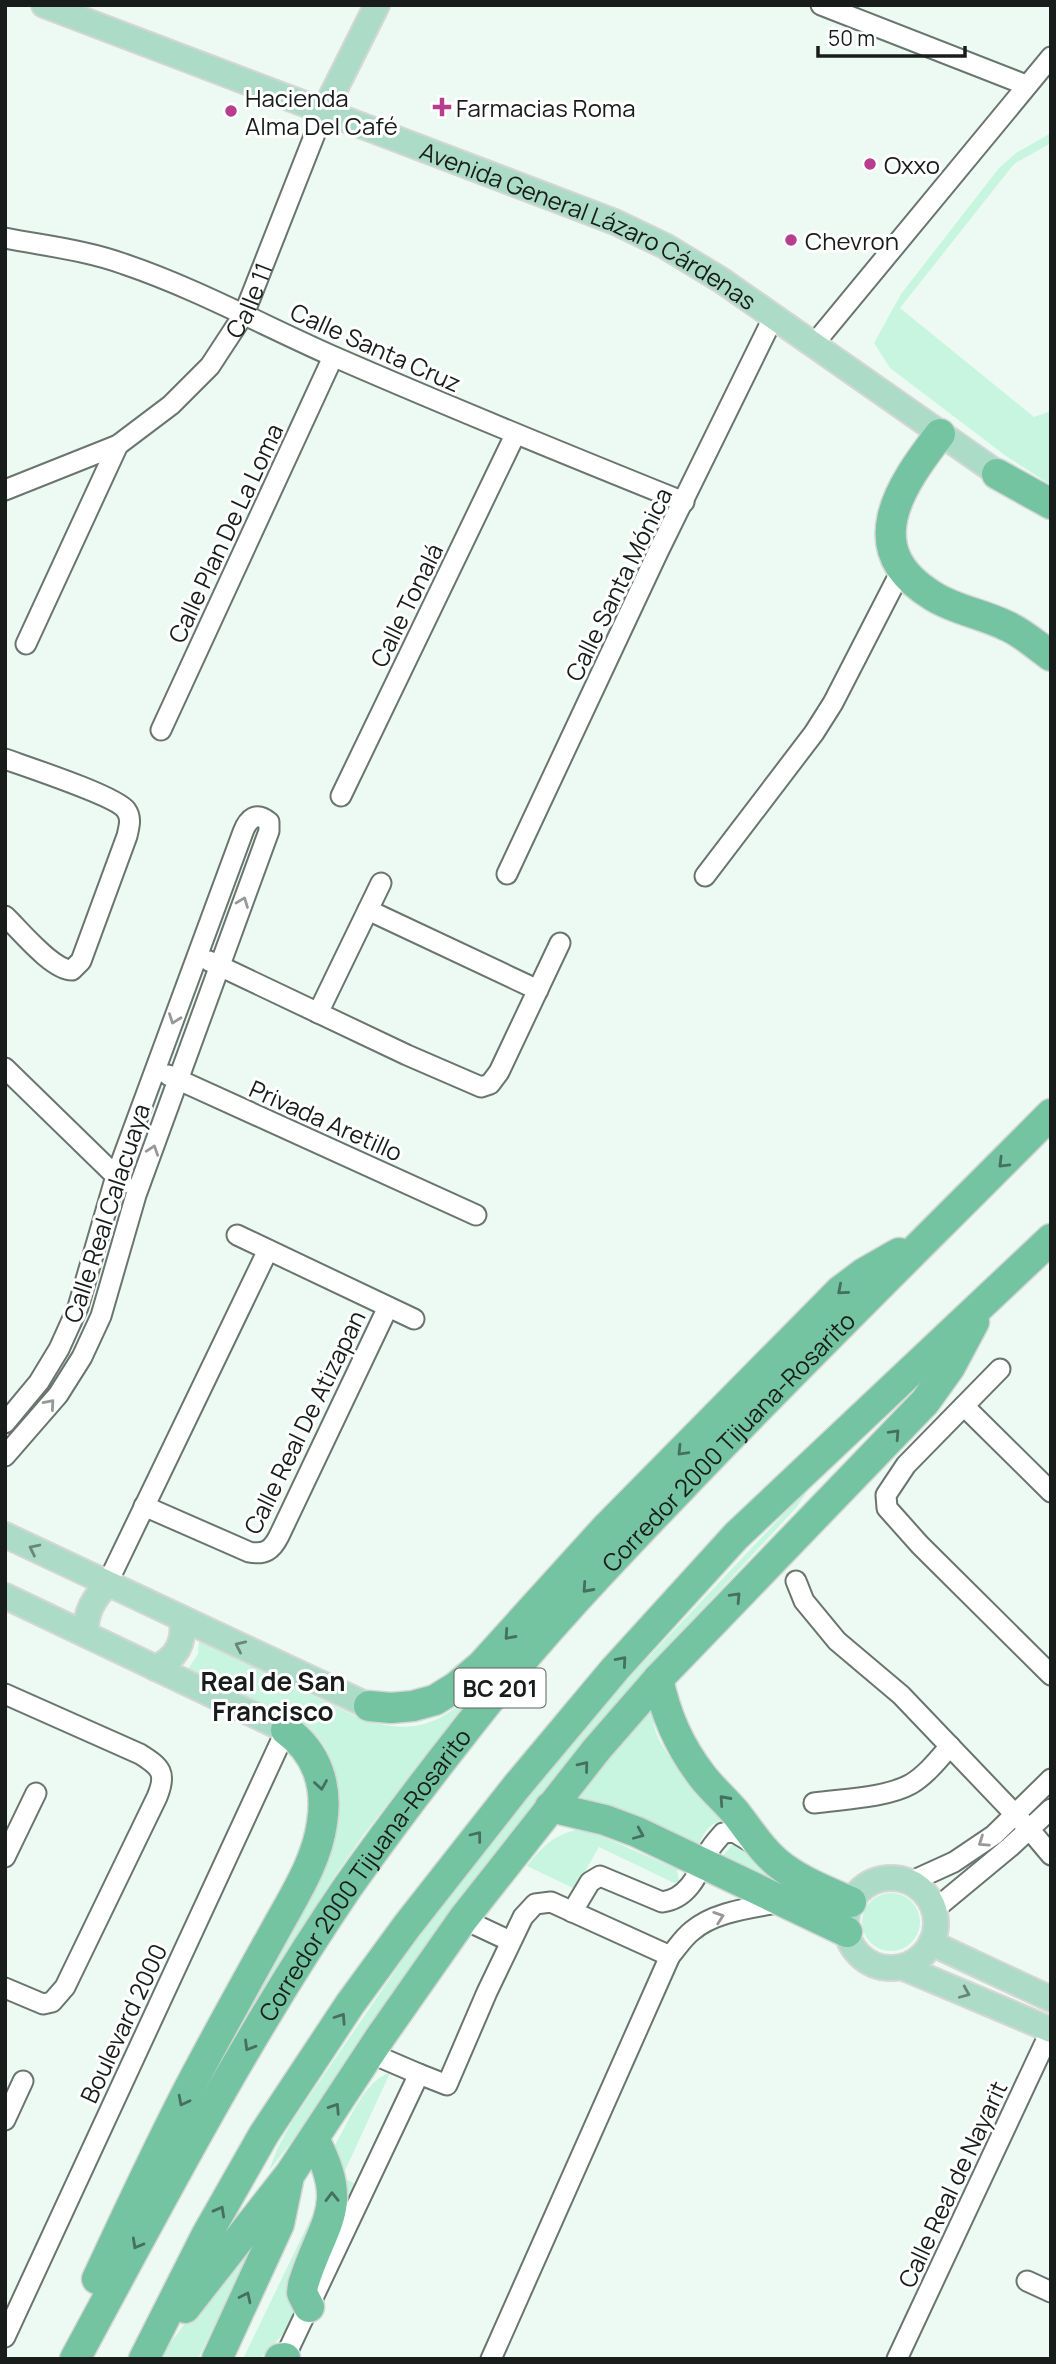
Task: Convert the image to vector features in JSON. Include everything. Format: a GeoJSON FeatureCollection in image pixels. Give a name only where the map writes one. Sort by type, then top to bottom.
{"type":"FeatureCollection","features":[{"type":"Feature","properties":{"kind":"highway"},"geometry":{"type":"LineString","coordinates":[[940,434],[913,469],[892,513],[889,530],[894,552],[914,583],[934,597],[1008,626],[1051,656]]}},
{"type":"Feature","properties":{"kind":"highway"},"geometry":{"type":"LineString","coordinates":[[997,474],[1051,505]]}},
{"type":"Feature","properties":{"kind":"highway","name":"Corredor 2000 Tijuana-Rosarito"},"geometry":{"type":"LineString","coordinates":[[75,2359],[201,2127],[296,1968],[348,1888],[434,1771],[524,1659],[626,1546],[754,1411],[1051,1114]]}},
{"type":"Feature","properties":{"kind":"highway","name":"BC 201"},"geometry":{"type":"LineString","coordinates":[[145,2359],[206,2236],[264,2134],[398,1937],[517,1786],[615,1669],[736,1536],[1051,1238]]}},
{"type":"Feature","properties":{"kind":"highway"},"geometry":{"type":"LineString","coordinates":[[369,1706],[413,1706],[435,1700],[456,1687],[481,1666],[606,1528],[840,1291],[890,1257],[922,1244]]}},
{"type":"Feature","properties":{"kind":"highway"},"geometry":{"type":"LineString","coordinates":[[145,2359],[290,2174],[463,1919],[550,1807],[658,1679],[925,1402],[950,1367],[984,1303]]}},
{"type":"Feature","properties":{"kind":"highway"},"geometry":{"type":"LineString","coordinates":[[658,1679],[664,1706],[681,1745],[702,1776],[766,1852],[782,1867],[807,1883],[851,1902]]}},
{"type":"Feature","properties":{"kind":"highway"},"geometry":{"type":"LineString","coordinates":[[65,2359],[142,2183],[201,2065],[287,1909],[318,1844],[323,1821],[322,1782],[310,1752],[299,1739],[286,1730]]}},
{"type":"Feature","properties":{"kind":"highway"},"geometry":{"type":"LineString","coordinates":[[550,1807],[605,1820],[636,1832],[847,1931]]}},
{"type":"Feature","properties":{"kind":"highway"},"geometry":{"type":"LineString","coordinates":[[309,2307],[302,2293],[303,2285],[327,2226],[334,2194],[327,2167],[314,2139]]}},
{"type":"Feature","properties":{"kind":"highway"},"geometry":{"type":"LineString","coordinates":[[217,2359],[279,2224],[290,2174]]}},
{"type":"Feature","properties":{"kind":"main road","name":"Avenida General Lázaro Cárdenas"},"geometry":{"type":"LineString","coordinates":[[44,5],[615,222],[676,253],[774,316],[1051,510]]}},
{"type":"Feature","properties":{"kind":"main road","name":"Calle 11"},"geometry":{"type":"LineString","coordinates":[[324,111],[377,5]]}},
{"type":"Feature","properties":{"kind":"main road"},"geometry":{"type":"LineString","coordinates":[[5,1535],[369,1706]]}},
{"type":"Feature","properties":{"kind":"main road"},"geometry":{"type":"LineString","coordinates":[[86,1633],[89,1608],[107,1584]]}},
{"type":"Feature","properties":{"kind":"main road"},"geometry":{"type":"LineString","coordinates":[[5,1596],[286,1730]]}},
{"type":"Feature","properties":{"kind":"main road"},"geometry":{"type":"LineString","coordinates":[[155,1668],[167,1663],[182,1642],[181,1619]]}},
{"type":"Feature","properties":{"kind":"main road"},"geometry":{"type":"LineString","coordinates":[[893,1878],[910,1882],[920,1889],[934,1910],[935,1933],[931,1943],[924,1954],[902,1967],[874,1965],[861,1957],[852,1946],[846,1916],[851,1902],[862,1889],[876,1880],[893,1878]]}},
{"type":"Feature","properties":{"kind":"main road"},"geometry":{"type":"LineString","coordinates":[[931,1943],[1051,1999]]}},
{"type":"Feature","properties":{"kind":"main road"},"geometry":{"type":"LineString","coordinates":[[902,1967],[1051,2030]]}},
{"type":"Feature","properties":{"kind":"street"},"geometry":{"type":"LineString","coordinates":[[821,5],[1026,85]]}},
{"type":"Feature","properties":{"kind":"street"},"geometry":{"type":"LineString","coordinates":[[814,344],[1051,57]]}},
{"type":"Feature","properties":{"kind":"street","name":"Calle 11"},"geometry":{"type":"LineString","coordinates":[[5,491],[118,445],[171,405],[210,366],[244,314],[324,111]]}},
{"type":"Feature","properties":{"kind":"street","name":"Calle Santa Cruz"},"geometry":{"type":"LineString","coordinates":[[6,241],[81,252],[123,263],[515,435],[684,502]]}},
{"type":"Feature","properties":{"kind":"street","name":"Calle Santa Mónica"},"geometry":{"type":"LineString","coordinates":[[508,874],[658,552],[774,316]]}},
{"type":"Feature","properties":{"kind":"street","name":"Calle Plan De La Loma"},"geometry":{"type":"LineString","coordinates":[[161,730],[333,357]]}},
{"type":"Feature","properties":{"kind":"street","name":"Calle Tonalá"},"geometry":{"type":"LineString","coordinates":[[341,796],[515,435]]}},
{"type":"Feature","properties":{"kind":"street"},"geometry":{"type":"LineString","coordinates":[[26,644],[118,445]]}},
{"type":"Feature","properties":{"kind":"street"},"geometry":{"type":"LineString","coordinates":[[705,876],[833,703],[903,567]]}},
{"type":"Feature","properties":{"kind":"street"},"geometry":{"type":"LineString","coordinates":[[5,759],[106,797],[124,807],[130,818],[127,836],[81,961],[72,970],[61,969],[5,916]]}},
{"type":"Feature","properties":{"kind":"street","name":"Calle Real Calacuaya"},"geometry":{"type":"LineString","coordinates":[[5,1423],[39,1382],[78,1307],[116,1176],[246,824],[251,818],[262,817],[269,822],[269,831],[136,1195],[101,1316],[82,1357],[58,1395],[5,1456]]}},
{"type":"Feature","properties":{"kind":"street"},"geometry":{"type":"LineString","coordinates":[[318,1013],[381,883]]}},
{"type":"Feature","properties":{"kind":"street"},"geometry":{"type":"LineString","coordinates":[[368,910],[538,990]]}},
{"type":"Feature","properties":{"kind":"street"},"geometry":{"type":"LineString","coordinates":[[197,955],[481,1087],[490,1084],[499,1072],[561,943]]}},
{"type":"Feature","properties":{"kind":"street"},"geometry":{"type":"LineString","coordinates":[[5,1068],[136,1195]]}},
{"type":"Feature","properties":{"kind":"street","name":"Privada Aretillo"},"geometry":{"type":"LineString","coordinates":[[155,1070],[476,1215]]}},
{"type":"Feature","properties":{"kind":"street","name":"Calle Real De Atizapan"},"geometry":{"type":"LineString","coordinates":[[237,1235],[414,1319]]}},
{"type":"Feature","properties":{"kind":"street"},"geometry":{"type":"LineString","coordinates":[[107,1584],[268,1250]]}},
{"type":"Feature","properties":{"kind":"street","name":"Calle Real De Atizapan"},"geometry":{"type":"LineString","coordinates":[[144,1506],[249,1552],[267,1553],[279,1536],[388,1307]]}},
{"type":"Feature","properties":{"kind":"street"},"geometry":{"type":"LineString","coordinates":[[1000,1369],[906,1465],[886,1495],[887,1508],[919,1545],[1049,1670]]}},
{"type":"Feature","properties":{"kind":"street"},"geometry":{"type":"LineString","coordinates":[[964,1406],[1051,1492]]}},
{"type":"Feature","properties":{"kind":"street"},"geometry":{"type":"LineString","coordinates":[[796,1581],[804,1601],[837,1641],[901,1695],[1051,1855]]}},
{"type":"Feature","properties":{"kind":"street"},"geometry":{"type":"LineString","coordinates":[[5,1694],[141,1754],[155,1763],[162,1774],[162,1786],[157,1797],[65,1987],[52,2002],[43,2004],[5,1988]]}},
{"type":"Feature","properties":{"kind":"street","name":"Boulevard 2000"},"geometry":{"type":"LineString","coordinates":[[5,2337],[286,1730]]}},
{"type":"Feature","properties":{"kind":"street"},"geometry":{"type":"LineString","coordinates":[[814,1803],[892,1791],[909,1785],[926,1773],[950,1746]]}},
{"type":"Feature","properties":{"kind":"street"},"geometry":{"type":"LineString","coordinates":[[910,1882],[954,1862],[994,1835],[1051,1779]]}},
{"type":"Feature","properties":{"kind":"street"},"geometry":{"type":"LineString","coordinates":[[5,1857],[36,1793]]}},
{"type":"Feature","properties":{"kind":"street"},"geometry":{"type":"LineString","coordinates":[[934,1910],[1030,1830],[1051,1809]]}},
{"type":"Feature","properties":{"kind":"street"},"geometry":{"type":"LineString","coordinates":[[572,1912],[590,1882],[600,1876],[662,1902],[670,1901],[684,1892],[705,1865],[709,1850],[723,1833],[734,1832],[766,1852]]}},
{"type":"Feature","properties":{"kind":"street"},"geometry":{"type":"LineString","coordinates":[[370,2053],[447,2085],[510,1941],[523,1917],[535,1904],[551,1902],[670,1956]]}},
{"type":"Feature","properties":{"kind":"street"},"geometry":{"type":"LineString","coordinates":[[491,2359],[670,1956],[701,1924],[733,1912],[782,1902]]}},
{"type":"Feature","properties":{"kind":"street"},"geometry":{"type":"LineString","coordinates":[[463,1919],[510,1941]]}},
{"type":"Feature","properties":{"kind":"street","name":"Calle Real de Nayarit"},"geometry":{"type":"LineString","coordinates":[[897,2359],[1051,2030]]}},
{"type":"Feature","properties":{"kind":"street"},"geometry":{"type":"LineString","coordinates":[[283,2358],[419,2074]]}},
{"type":"Feature","properties":{"kind":"street"},"geometry":{"type":"LineString","coordinates":[[6,2117],[23,2081]]}},
{"type":"Feature","properties":{"kind":"street"},"geometry":{"type":"LineString","coordinates":[[1027,2281],[1051,2292]]}},
{"type":"Feature","properties":{"kind":"green space"},"geometry":{"type":"Polygon","coordinates":[[[1051,133],[1051,143],[1014,164],[900,308],[1034,417],[1051,411],[1051,485],[1006,456],[890,368],[874,343],[901,294],[999,168],[1016,153],[1051,133]]]}},
{"type":"Feature","properties":{"kind":"green space"},"geometry":{"type":"Polygon","coordinates":[[[813,1483],[796,1508],[648,1668],[532,1806],[467,1890],[311,2116],[269,2171],[277,2149],[293,2120],[430,1920],[517,1806],[608,1700],[813,1483]]]}},
{"type":"Feature","properties":{"kind":"green space"},"geometry":{"type":"Polygon","coordinates":[[[199,1641],[362,1719],[400,1727],[431,1722],[444,1715],[472,1694],[486,1679],[364,1834],[334,1877],[179,2133],[335,1818],[337,1804],[336,1778],[323,1744],[304,1724],[188,1669],[198,1654],[199,1641]]]}},
{"type":"Feature","properties":{"kind":"green space"},"geometry":{"type":"Polygon","coordinates":[[[656,1699],[653,1720],[663,1746],[683,1773],[727,1820],[710,1826],[696,1851],[571,1799],[656,1699]]]}},
{"type":"Feature","properties":{"kind":"green space"},"geometry":{"type":"Polygon","coordinates":[[[576,1830],[594,1833],[677,1869],[679,1882],[674,1883],[599,1847],[575,1889],[527,1866],[548,1843],[576,1830]]]}},
{"type":"Feature","properties":{"kind":"green space"},"geometry":{"type":"Polygon","coordinates":[[[735,1842],[794,1893],[721,1858],[735,1842]]]}},
{"type":"Feature","properties":{"kind":"green space"},"geometry":{"type":"Polygon","coordinates":[[[885,1893],[897,1893],[912,1901],[920,1916],[920,1928],[912,1943],[897,1951],[885,1951],[870,1943],[862,1928],[862,1916],[870,1901],[885,1893]]]}},
{"type":"Feature","properties":{"kind":"green space"},"geometry":{"type":"Polygon","coordinates":[[[390,2073],[342,2177],[357,2185],[343,2214],[333,2152],[335,2145],[365,2093],[381,2077],[390,2073]]]}},
{"type":"Feature","properties":{"kind":"green space"},"geometry":{"type":"Polygon","coordinates":[[[322,2195],[290,2281],[293,2315],[285,2332],[260,2359],[243,2359],[322,2195]]]}},
{"type":"Feature","properties":{"kind":"green space"},"geometry":{"type":"Polygon","coordinates":[[[259,2233],[198,2359],[158,2359],[228,2267],[259,2233]]]}},
{"type":"Feature","properties":{"kind":"place","name":"Farmacias Roma"},"geometry":{"type":"Point","coordinates":[442,107]}},
{"type":"Feature","properties":{"kind":"place","name":"Hacienda Alma Del Café"},"geometry":{"type":"Point","coordinates":[231,111]}},
{"type":"Feature","properties":{"kind":"place","name":"Oxxo"},"geometry":{"type":"Point","coordinates":[870,164]}},
{"type":"Feature","properties":{"kind":"place","name":"Chevron"},"geometry":{"type":"Point","coordinates":[791,240]}},
{"type":"Feature","properties":{"kind":"district","name":"Real de San Francisco"},"geometry":{"type":"Point","coordinates":[273,1696]}}]}
